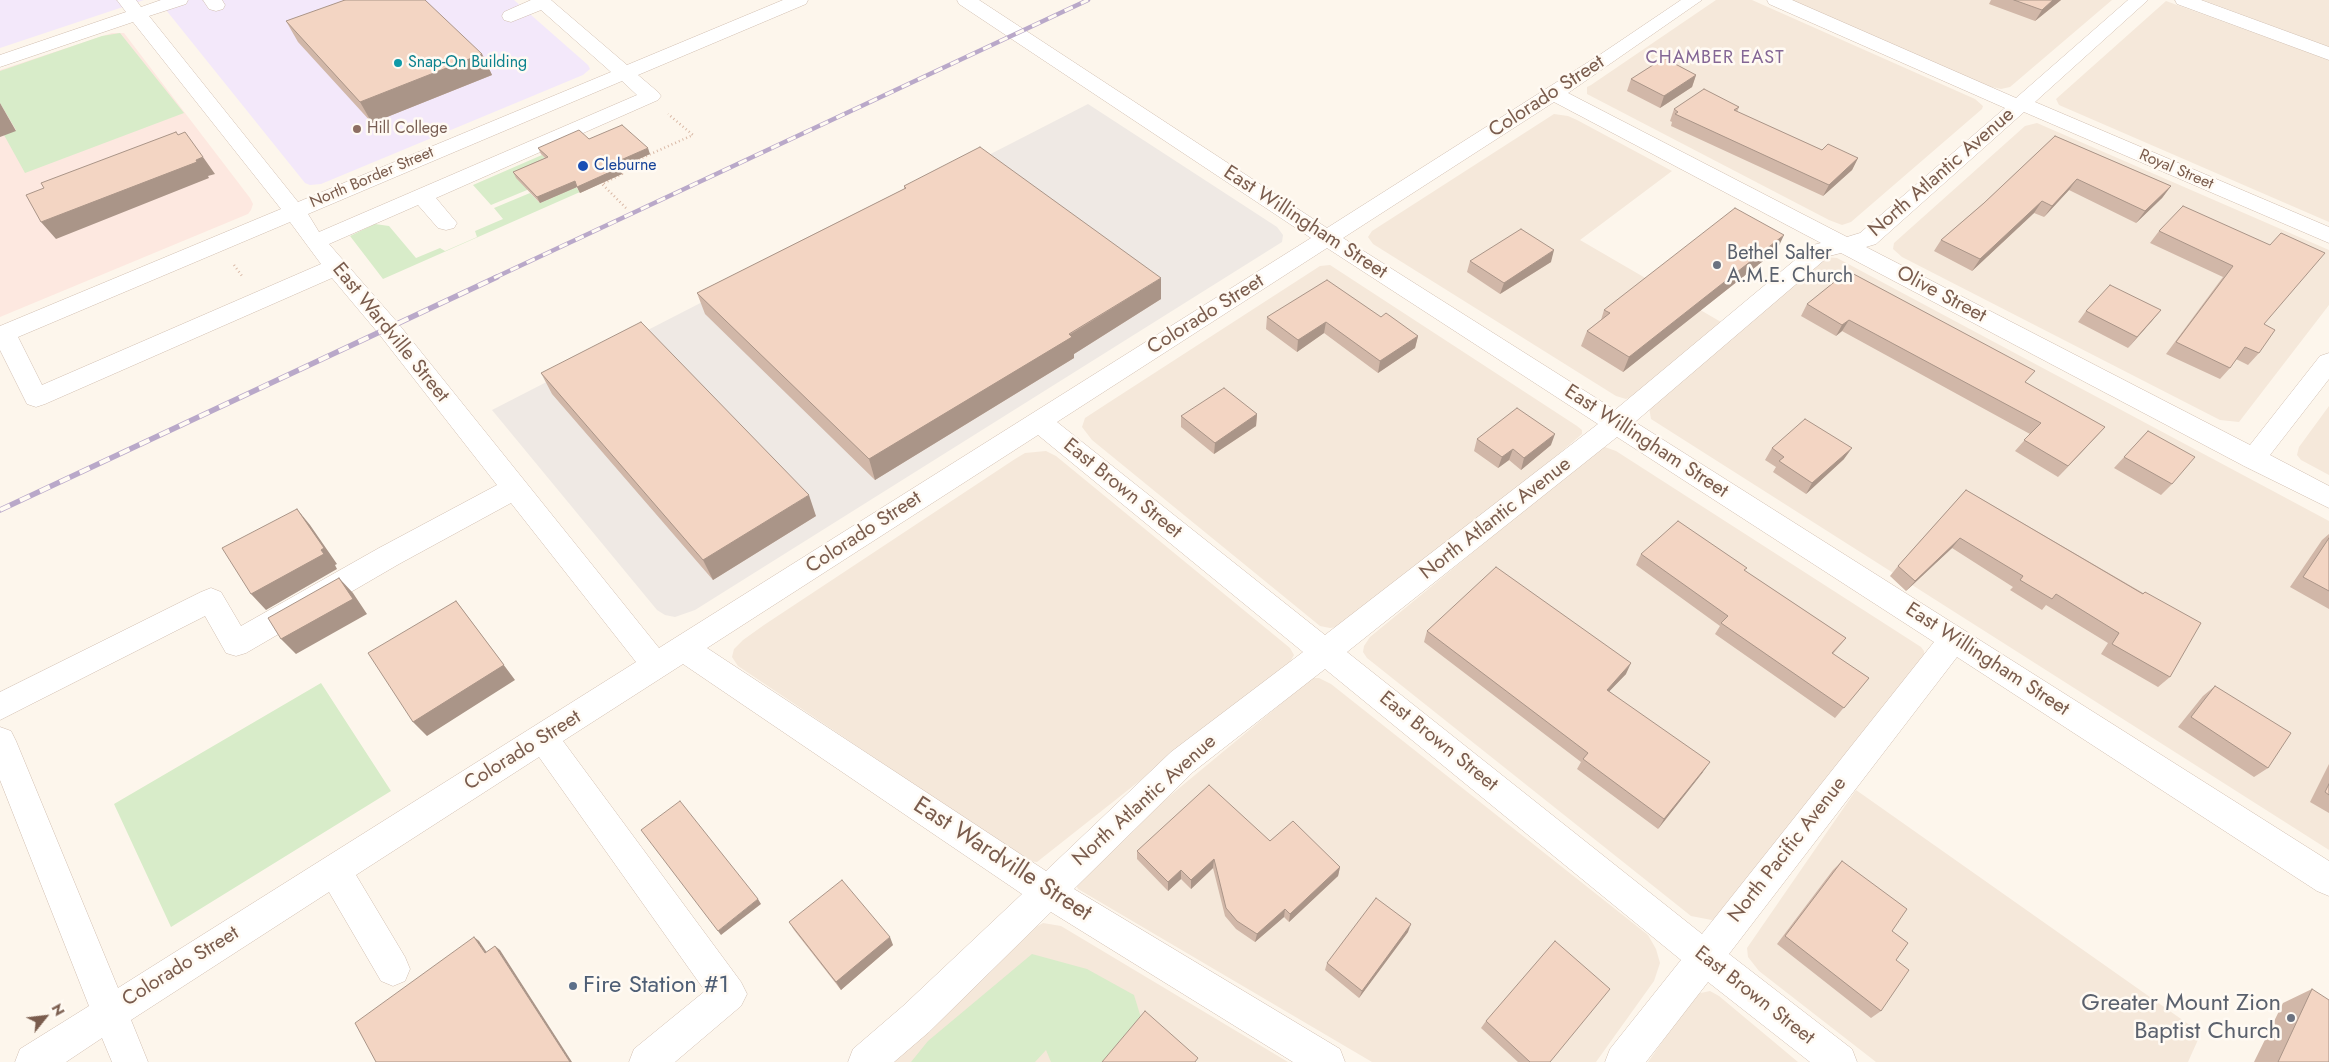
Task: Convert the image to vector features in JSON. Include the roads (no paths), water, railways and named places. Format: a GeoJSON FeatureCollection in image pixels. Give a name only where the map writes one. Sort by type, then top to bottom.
{"type":"FeatureCollection","features":[{"type":"Feature","properties":{"kind":"street"},"geometry":{"type":"LineString","coordinates":[[0,61],[132,7],[179,0]]}},
{"type":"Feature","properties":{"kind":"street","name":"North Border Street"},"geometry":{"type":"LineString","coordinates":[[2,334],[294,211],[365,172],[625,72],[799,0]]}},
{"type":"Feature","properties":{"kind":"street","name":"East Willingham Street"},"geometry":{"type":"LineString","coordinates":[[966,0],[1327,238],[1617,422],[2329,880]]}},
{"type":"Feature","properties":{"kind":"street","name":"Colorado Street"},"geometry":{"type":"LineString","coordinates":[[33,1062],[1327,238],[1553,93],[1693,0]]}},
{"type":"Feature","properties":{"kind":"street","name":"Royal Street"},"geometry":{"type":"LineString","coordinates":[[1776,0],[2329,236]]}},
{"type":"Feature","properties":{"kind":"street","name":"North Atlantic Avenue"},"geometry":{"type":"LineString","coordinates":[[866,1062],[916,1019],[1182,762],[1486,528],[1617,422],[1820,250],[1871,237],[2139,0]]}},
{"type":"Feature","properties":{"kind":"street"},"geometry":{"type":"LineString","coordinates":[[2184,0],[2329,54]]}},
{"type":"Feature","properties":{"kind":"street"},"geometry":{"type":"LineString","coordinates":[[315,242],[651,96],[542,2],[511,16]]}},
{"type":"Feature","properties":{"kind":"street","name":"East Wardville Street"},"geometry":{"type":"LineString","coordinates":[[132,7],[294,211],[315,242],[515,488],[656,666]]}},
{"type":"Feature","properties":{"kind":"street","name":"Olive Street"},"geometry":{"type":"LineString","coordinates":[[1553,93],[2329,498]]}},
{"type":"Feature","properties":{"kind":"street"},"geometry":{"type":"LineString","coordinates":[[422,196],[446,223]]}},
{"type":"Feature","properties":{"kind":"street"},"geometry":{"type":"LineString","coordinates":[[2,334],[36,398],[336,267]]}},
{"type":"Feature","properties":{"kind":"street"},"geometry":{"type":"LineString","coordinates":[[2253,459],[2329,362]]}},
{"type":"Feature","properties":{"kind":"street","name":"East Brown Street"},"geometry":{"type":"LineString","coordinates":[[1038,421],[1704,957],[1839,1062]]}},
{"type":"Feature","properties":{"kind":"street"},"geometry":{"type":"LineString","coordinates":[[0,707],[211,600],[236,644],[389,556],[515,488]]}},
{"type":"Feature","properties":{"kind":"street","name":"North Pacific Avenue"},"geometry":{"type":"LineString","coordinates":[[1623,1062],[1954,638]]}},
{"type":"Feature","properties":{"kind":"street","name":"East Wardville Street"},"geometry":{"type":"LineString","coordinates":[[684,649],[1047,891],[1327,1062]]}},
{"type":"Feature","properties":{"kind":"street"},"geometry":{"type":"LineString","coordinates":[[543,738],[729,994],[647,1062]]}},
{"type":"Feature","properties":{"kind":"street"},"geometry":{"type":"LineString","coordinates":[[0,741],[130,1062]]}},
{"type":"Feature","properties":{"kind":"street"},"geometry":{"type":"LineString","coordinates":[[334,870],[393,969]]}},
{"type":"Feature","properties":{"kind":"railway"},"geometry":{"type":"LineString","coordinates":[[494,278],[1088,0]]}},
{"type":"Feature","properties":{"kind":"railway"},"geometry":{"type":"LineString","coordinates":[[0,510],[497,277]]}},
{"type":"Feature","properties":{"kind":"place","name":"Snap-On Building"},"geometry":{"type":"Point","coordinates":[398,63]}},
{"type":"Feature","properties":{"kind":"place","name":"Hill College"},"geometry":{"type":"Point","coordinates":[357,129]}},
{"type":"Feature","properties":{"kind":"place","name":"Cleburne"},"geometry":{"type":"Point","coordinates":[583,166]}},
{"type":"Feature","properties":{"kind":"place","name":"Bethel Salter A.M.E. Church"},"geometry":{"type":"Point","coordinates":[1717,265]}},
{"type":"Feature","properties":{"kind":"place","name":"Fire Station #1"},"geometry":{"type":"Point","coordinates":[573,986]}},
{"type":"Feature","properties":{"kind":"place","name":"Greater Mount Zion Baptist Church"},"geometry":{"type":"Point","coordinates":[2291,1018]}},
{"type":"Feature","properties":{"kind":"district","name":"CHAMBER EAST"},"geometry":{"type":"Point","coordinates":[1715,59]}}]}
